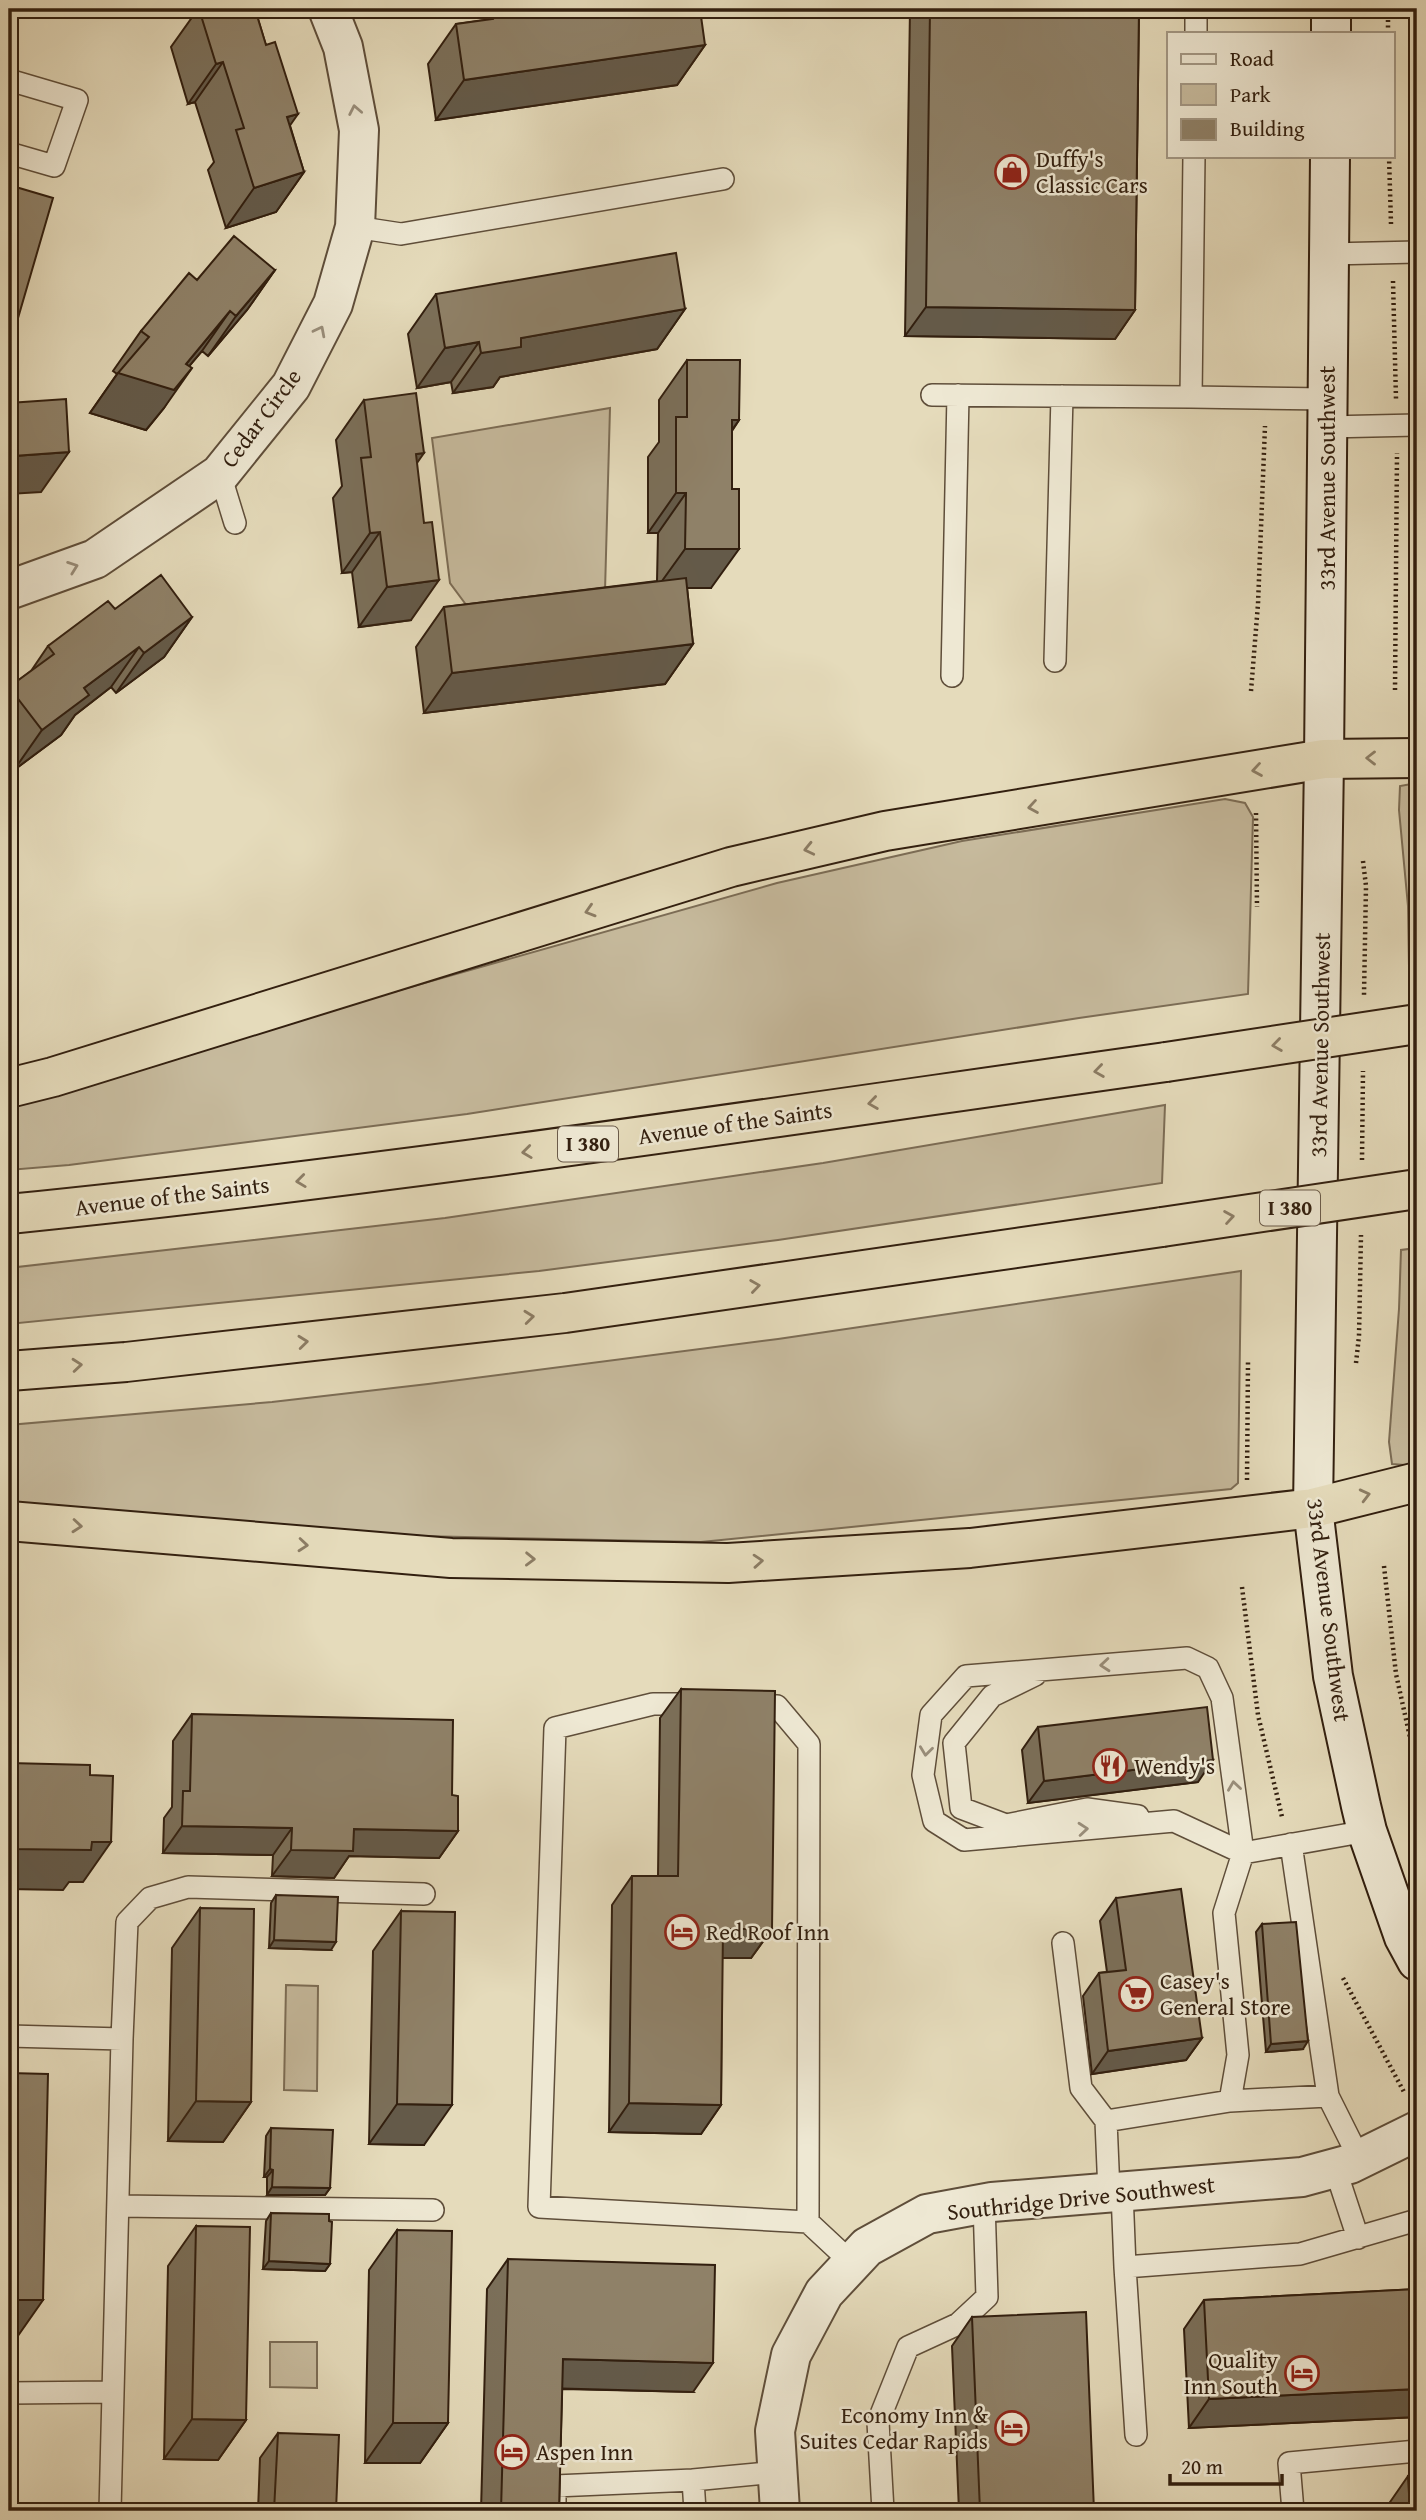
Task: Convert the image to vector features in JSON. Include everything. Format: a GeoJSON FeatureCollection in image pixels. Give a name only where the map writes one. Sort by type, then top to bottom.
{"type":"FeatureCollection","features":[{"type":"Feature","properties":{"kind":"highway"},"geometry":{"type":"LineString","coordinates":[[9,1088],[732,867],[885,831],[1324,759],[1417,758]]}},
{"type":"Feature","properties":{"kind":"highway","name":"Avenue of the Saints"},"geometry":{"type":"LineString","coordinates":[[9,1214],[137,1201],[537,1151],[1417,1024]]}},
{"type":"Feature","properties":{"kind":"highway","name":"I 380"},"geometry":{"type":"LineString","coordinates":[[9,1371],[125,1362],[565,1313],[1417,1189]]}},
{"type":"Feature","properties":{"kind":"highway"},"geometry":{"type":"LineString","coordinates":[[9,1521],[451,1558],[728,1563],[970,1548],[1313,1508],[1417,1482]]}},
{"type":"Feature","properties":{"kind":"street","name":"Cedar Circle"},"geometry":{"type":"LineString","coordinates":[[9,590],[95,559],[219,474],[291,386],[333,304],[355,227],[359,130],[343,47],[328,9]]}},
{"type":"Feature","properties":{"kind":"street"},"geometry":{"type":"LineString","coordinates":[[1331,9],[1331,32]]}},
{"type":"Feature","properties":{"kind":"street","name":"33rd Avenue Southwest"},"geometry":{"type":"LineString","coordinates":[[1329,158],[1324,759],[1313,1508],[1333,1676],[1367,1831],[1404,1937],[1417,1961]]}},
{"type":"Feature","properties":{"kind":"street","name":"Southridge Drive Southwest"},"geometry":{"type":"LineString","coordinates":[[780,2511],[775,2431],[791,2356],[824,2293],[867,2246],[928,2214],[984,2203],[1302,2177],[1348,2164],[1417,2131]]}},
{"type":"Feature","properties":{"kind":"lane"},"geometry":{"type":"LineString","coordinates":[[1196,9],[1196,32]]}},
{"type":"Feature","properties":{"kind":"lane"},"geometry":{"type":"LineString","coordinates":[[9,80],[77,100],[54,166],[9,153]]}},
{"type":"Feature","properties":{"kind":"lane"},"geometry":{"type":"LineString","coordinates":[[1191,397],[1194,158]]}},
{"type":"Feature","properties":{"kind":"lane"},"geometry":{"type":"LineString","coordinates":[[355,227],[401,234],[723,179]]}},
{"type":"Feature","properties":{"kind":"lane"},"geometry":{"type":"LineString","coordinates":[[1329,254],[1417,252]]}},
{"type":"Feature","properties":{"kind":"lane"},"geometry":{"type":"LineString","coordinates":[[932,395],[1265,398],[1328,413],[1417,425]]}},
{"type":"Feature","properties":{"kind":"lane"},"geometry":{"type":"LineString","coordinates":[[952,676],[958,395]]}},
{"type":"Feature","properties":{"kind":"lane"},"geometry":{"type":"LineString","coordinates":[[1055,661],[1062,396]]}},
{"type":"Feature","properties":{"kind":"lane"},"geometry":{"type":"LineString","coordinates":[[219,474],[235,523]]}},
{"type":"Feature","properties":{"kind":"lane"},"geometry":{"type":"LineString","coordinates":[[1174,1821],[964,1840],[934,1821],[923,1775],[930,1715],[966,1676],[1187,1658],[1208,1668],[1222,1698],[1243,1853],[1224,1913],[1238,2055],[1230,2101]]}},
{"type":"Feature","properties":{"kind":"lane"},"geometry":{"type":"LineString","coordinates":[[1047,1670],[992,1696],[954,1743],[961,1808],[1006,1825],[1087,1809],[1174,1821],[1243,1853],[1367,1831]]}},
{"type":"Feature","properties":{"kind":"lane"},"geometry":{"type":"LineString","coordinates":[[807,2222],[809,1744],[777,1706],[653,1704],[555,1728],[539,2207],[807,2222],[852,2263]]}},
{"type":"Feature","properties":{"kind":"lane"},"geometry":{"type":"LineString","coordinates":[[1291,1844],[1328,2096],[1348,2164],[1358,2238]]}},
{"type":"Feature","properties":{"kind":"lane"},"geometry":{"type":"LineString","coordinates":[[110,2511],[127,1922],[150,1898],[188,1887],[424,1894]]}},
{"type":"Feature","properties":{"kind":"lane"},"geometry":{"type":"LineString","coordinates":[[1063,1943],[1081,2088],[1106,2121],[1125,2267],[1136,2435]]}},
{"type":"Feature","properties":{"kind":"lane"},"geometry":{"type":"LineString","coordinates":[[9,2036],[122,2039]]}},
{"type":"Feature","properties":{"kind":"lane"},"geometry":{"type":"LineString","coordinates":[[1106,2121],[1230,2101],[1328,2096]]}},
{"type":"Feature","properties":{"kind":"lane"},"geometry":{"type":"LineString","coordinates":[[883,2511],[878,2422],[908,2347],[958,2324],[987,2297],[984,2203]]}},
{"type":"Feature","properties":{"kind":"lane"},"geometry":{"type":"LineString","coordinates":[[118,2206],[433,2210]]}},
{"type":"Feature","properties":{"kind":"lane"},"geometry":{"type":"LineString","coordinates":[[1125,2267],[1300,2254],[1417,2220]]}},
{"type":"Feature","properties":{"kind":"lane"},"geometry":{"type":"LineString","coordinates":[[9,2393],[113,2392]]}},
{"type":"Feature","properties":{"kind":"lane"},"geometry":{"type":"LineString","coordinates":[[1293,2511],[1289,2463],[1417,2451]]}},
{"type":"Feature","properties":{"kind":"lane"},"geometry":{"type":"LineString","coordinates":[[555,2511],[555,2486],[692,2480],[778,2472]]}},
{"type":"Feature","properties":{"kind":"lane"},"geometry":{"type":"LineString","coordinates":[[692,2480],[695,2511]]}},
{"type":"Feature","properties":{"kind":"path"},"geometry":{"type":"LineString","coordinates":[[1388,9],[1388,32]]}},
{"type":"Feature","properties":{"kind":"path"},"geometry":{"type":"LineString","coordinates":[[1251,691],[1260,551],[1265,398]]}},
{"type":"Feature","properties":{"kind":"path"},"geometry":{"type":"LineString","coordinates":[[1256,813],[1257,907]]}},
{"type":"Feature","properties":{"kind":"path"},"geometry":{"type":"LineString","coordinates":[[1362,848],[1366,886],[1364,1009]]}},
{"type":"Feature","properties":{"kind":"path"},"geometry":{"type":"LineString","coordinates":[[1362,1172],[1363,1063]]}},
{"type":"Feature","properties":{"kind":"path"},"geometry":{"type":"LineString","coordinates":[[1355,1372],[1359,1336],[1361,1227]]}},
{"type":"Feature","properties":{"kind":"path"},"geometry":{"type":"LineString","coordinates":[[1247,1481],[1248,1362]]}},
{"type":"Feature","properties":{"kind":"path"},"geometry":{"type":"LineString","coordinates":[[1384,1566],[1396,1674],[1417,1769]]}},
{"type":"Feature","properties":{"kind":"green space"},"geometry":{"type":"Polygon","coordinates":[[[610,408],[605,591],[467,606],[450,583],[432,438],[610,408]]]}},
{"type":"Feature","properties":{"kind":"green space"},"geometry":{"type":"Polygon","coordinates":[[[1417,783],[1417,966],[1409,967],[1408,906],[1399,810],[1400,786],[1417,783]]]}},
{"type":"Feature","properties":{"kind":"green space"},"geometry":{"type":"Polygon","coordinates":[[[1225,799],[1245,803],[1253,817],[1248,994],[467,1114],[69,1165],[9,1170],[9,1105],[280,1024],[777,883],[962,841],[1225,799]]]}},
{"type":"Feature","properties":{"kind":"green space"},"geometry":{"type":"Polygon","coordinates":[[[1165,1105],[1162,1183],[778,1240],[539,1271],[9,1324],[9,1268],[445,1218],[823,1163],[1165,1105]]]}},
{"type":"Feature","properties":{"kind":"green space"},"geometry":{"type":"Polygon","coordinates":[[[1417,1248],[1417,1466],[1392,1464],[1389,1442],[1401,1250],[1417,1248]]]}},
{"type":"Feature","properties":{"kind":"green space"},"geometry":{"type":"Polygon","coordinates":[[[1241,1271],[1238,1483],[1231,1489],[701,1542],[420,1536],[9,1504],[9,1425],[272,1402],[428,1384],[778,1339],[1241,1271]]]}},
{"type":"Feature","properties":{"kind":"green space"},"geometry":{"type":"Polygon","coordinates":[[[286,1985],[318,1986],[317,2091],[284,2090],[286,1985]]]}},
{"type":"Feature","properties":{"kind":"green space"},"geometry":{"type":"Polygon","coordinates":[[[270,2342],[317,2342],[317,2388],[270,2387],[270,2342]]]}},
{"type":"Feature","properties":{"kind":"building"},"geometry":{"type":"Polygon","coordinates":[[[199,9],[255,9],[266,45],[275,42],[298,114],[287,117],[304,172],[254,188],[236,130],[244,128],[223,62],[216,64],[199,9]]]}},
{"type":"Feature","properties":{"kind":"building"},"geometry":{"type":"Polygon","coordinates":[[[492,9],[700,9],[705,45],[464,80],[456,24],[493,19],[492,9]]]}},
{"type":"Feature","properties":{"kind":"building","name":"Duffy's Classic Cars"},"geometry":{"type":"Polygon","coordinates":[[[930,9],[1139,9],[1135,310],[926,307],[930,9]]]}},
{"type":"Feature","properties":{"kind":"building"},"geometry":{"type":"Polygon","coordinates":[[[9,185],[53,198],[9,349],[9,185]]]}},
{"type":"Feature","properties":{"kind":"building"},"geometry":{"type":"Polygon","coordinates":[[[234,236],[275,270],[236,316],[230,311],[186,364],[192,368],[174,390],[118,373],[149,337],[141,331],[189,273],[197,280],[234,236]]]}},
{"type":"Feature","properties":{"kind":"building"},"geometry":{"type":"Polygon","coordinates":[[[676,253],[685,309],[521,338],[521,347],[481,353],[479,342],[445,348],[436,294],[676,253]]]}},
{"type":"Feature","properties":{"kind":"building"},"geometry":{"type":"Polygon","coordinates":[[[687,360],[740,360],[739,420],[732,420],[732,489],[739,489],[739,549],[685,549],[686,493],[676,493],[676,417],[687,417],[687,360]]]}},
{"type":"Feature","properties":{"kind":"building"},"geometry":{"type":"Polygon","coordinates":[[[416,393],[424,453],[416,454],[424,523],[432,522],[439,580],[387,587],[380,532],[370,533],[361,458],[371,457],[364,400],[416,393]]]}},
{"type":"Feature","properties":{"kind":"building"},"geometry":{"type":"Polygon","coordinates":[[[66,399],[69,452],[14,456],[14,466],[9,466],[9,403],[66,399]]]}},
{"type":"Feature","properties":{"kind":"building"},"geometry":{"type":"Polygon","coordinates":[[[161,575],[192,617],[144,653],[139,647],[84,688],[89,695],[42,730],[9,687],[54,654],[48,646],[108,601],[115,609],[161,575]]]}},
{"type":"Feature","properties":{"kind":"building"},"geometry":{"type":"Polygon","coordinates":[[[686,578],[693,644],[452,673],[444,607],[686,578]]]}},
{"type":"Feature","properties":{"kind":"building","name":"Red Roof Inn"},"geometry":{"type":"Polygon","coordinates":[[[681,1689],[775,1691],[772,1929],[723,1929],[721,2105],[629,2103],[632,1876],[678,1876],[681,1689]]]}},
{"type":"Feature","properties":{"kind":"building"},"geometry":{"type":"Polygon","coordinates":[[[1207,1707],[1213,1760],[1044,1781],[1038,1727],[1207,1707]]]}},
{"type":"Feature","properties":{"kind":"building"},"geometry":{"type":"Polygon","coordinates":[[[192,1714],[453,1720],[452,1795],[458,1796],[458,1831],[354,1829],[353,1851],[291,1850],[292,1828],[182,1826],[183,1791],[190,1791],[192,1714]]]}},
{"type":"Feature","properties":{"kind":"building"},"geometry":{"type":"Polygon","coordinates":[[[9,1763],[90,1765],[90,1775],[113,1776],[111,1842],[92,1842],[91,1850],[9,1849],[9,1763]]]}},
{"type":"Feature","properties":{"kind":"building","name":"Casey's General Store"},"geometry":{"type":"Polygon","coordinates":[[[1181,1889],[1202,2038],[1108,2051],[1099,1973],[1126,1970],[1116,1898],[1181,1889]]]}},
{"type":"Feature","properties":{"kind":"building"},"geometry":{"type":"Polygon","coordinates":[[[276,1895],[338,1897],[336,1942],[274,1940],[276,1895]]]}},
{"type":"Feature","properties":{"kind":"building"},"geometry":{"type":"Polygon","coordinates":[[[200,1908],[254,1909],[251,2102],[196,2101],[200,1908]]]}},
{"type":"Feature","properties":{"kind":"building"},"geometry":{"type":"Polygon","coordinates":[[[401,1911],[455,1912],[452,2105],[397,2104],[401,1911]]]}},
{"type":"Feature","properties":{"kind":"building","name":"Casey's General Store"},"geometry":{"type":"Polygon","coordinates":[[[1296,1922],[1308,2041],[1271,2044],[1262,1924],[1296,1922]]]}},
{"type":"Feature","properties":{"kind":"building"},"geometry":{"type":"Polygon","coordinates":[[[9,1961],[12,1961],[12,2000],[9,2000],[9,1961]]]}},
{"type":"Feature","properties":{"kind":"building"},"geometry":{"type":"Polygon","coordinates":[[[9,2073],[48,2074],[43,2300],[9,2300],[9,2073]]]}},
{"type":"Feature","properties":{"kind":"building"},"geometry":{"type":"Polygon","coordinates":[[[271,2128],[333,2130],[330,2188],[272,2187],[271,2128]]]}},
{"type":"Feature","properties":{"kind":"building"},"geometry":{"type":"Polygon","coordinates":[[[271,2213],[329,2214],[329,2221],[332,2222],[330,2264],[269,2261],[271,2213]]]}},
{"type":"Feature","properties":{"kind":"building"},"geometry":{"type":"Polygon","coordinates":[[[196,2226],[250,2227],[246,2420],[192,2419],[196,2226]]]}},
{"type":"Feature","properties":{"kind":"building"},"geometry":{"type":"Polygon","coordinates":[[[397,2230],[452,2231],[448,2423],[393,2423],[397,2230]]]}},
{"type":"Feature","properties":{"kind":"building","name":"Aspen Inn"},"geometry":{"type":"Polygon","coordinates":[[[508,2259],[715,2265],[713,2363],[563,2359],[559,2511],[501,2511],[508,2259]]]}},
{"type":"Feature","properties":{"kind":"building","name":"Quality Inn South"},"geometry":{"type":"Polygon","coordinates":[[[1417,2289],[1417,2389],[1209,2399],[1204,2300],[1417,2289]]]}},
{"type":"Feature","properties":{"kind":"building","name":"Economy Inn & Suites Cedar Rapids"},"geometry":{"type":"Polygon","coordinates":[[[1086,2312],[1094,2511],[980,2511],[972,2317],[1086,2312]]]}},
{"type":"Feature","properties":{"kind":"building"},"geometry":{"type":"Polygon","coordinates":[[[278,2433],[339,2435],[336,2511],[274,2511],[278,2433]]]}},
{"type":"Feature","properties":{"kind":"building"},"geometry":{"type":"Polygon","coordinates":[[[1408,2476],[1417,2476],[1417,2511],[1410,2511],[1408,2476]]]}},
{"type":"Feature","properties":{"kind":"place","name":"Duffy's Classic Cars"},"geometry":{"type":"Point","coordinates":[1012,172]}},
{"type":"Feature","properties":{"kind":"place","name":"Wendy's"},"geometry":{"type":"Point","coordinates":[1110,1766]}},
{"type":"Feature","properties":{"kind":"place","name":"Red Roof Inn"},"geometry":{"type":"Point","coordinates":[682,1932]}},
{"type":"Feature","properties":{"kind":"place","name":"Casey's General Store"},"geometry":{"type":"Point","coordinates":[1136,1994]}},
{"type":"Feature","properties":{"kind":"place","name":"Quality Inn South"},"geometry":{"type":"Point","coordinates":[1302,2373]}},
{"type":"Feature","properties":{"kind":"place","name":"Economy Inn & Suites Cedar Rapids"},"geometry":{"type":"Point","coordinates":[1012,2428]}},
{"type":"Feature","properties":{"kind":"place","name":"Aspen Inn"},"geometry":{"type":"Point","coordinates":[512,2452]}}]}
